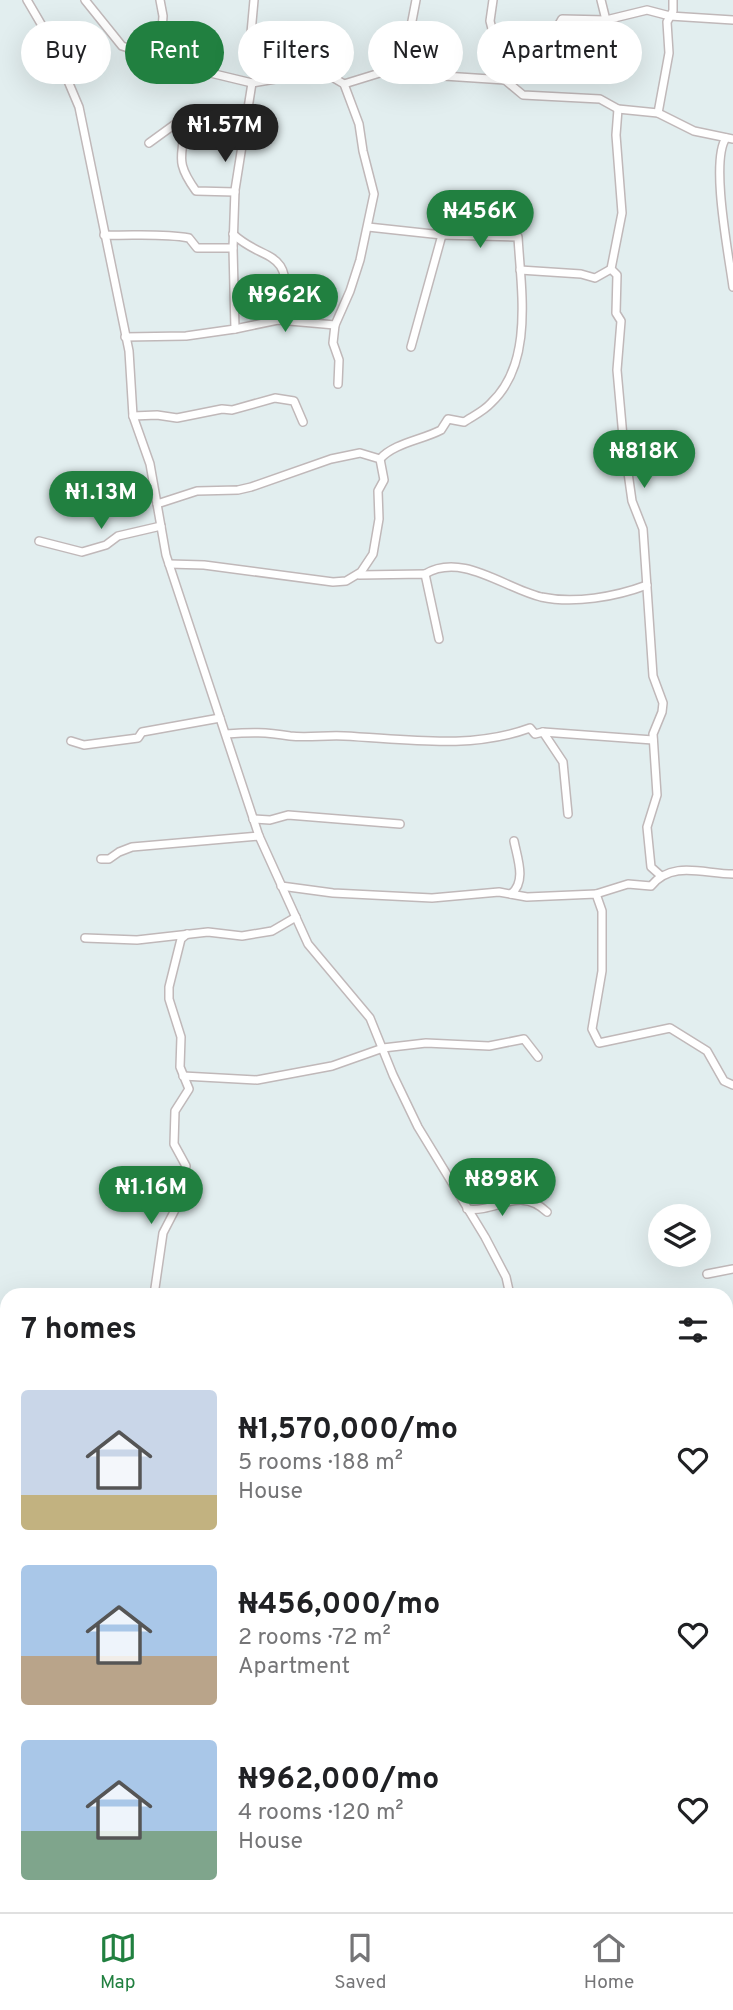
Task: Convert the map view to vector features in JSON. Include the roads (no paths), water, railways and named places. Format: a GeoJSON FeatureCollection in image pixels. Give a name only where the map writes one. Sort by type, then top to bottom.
{"type":"FeatureCollection","features":[{"type":"Feature","properties":{"kind":"street"},"geometry":{"type":"LineString","coordinates":[[27,0],[51,41],[74,91],[85,130],[129,351],[133,416],[150,464],[169,564],[259,836],[314,953],[370,1018],[418,1127],[506,1277],[508,1288]]}},
{"type":"Feature","properties":{"kind":"street"},"geometry":{"type":"LineString","coordinates":[[85,0],[125,47]]}},
{"type":"Feature","properties":{"kind":"street"},"geometry":{"type":"LineString","coordinates":[[160,0],[163,21]]}},
{"type":"Feature","properties":{"kind":"street"},"geometry":{"type":"LineString","coordinates":[[254,0],[254,21]]}},
{"type":"Feature","properties":{"kind":"street"},"geometry":{"type":"LineString","coordinates":[[412,21],[416,0]]}},
{"type":"Feature","properties":{"kind":"street"},"geometry":{"type":"LineString","coordinates":[[490,21],[493,0]]}},
{"type":"Feature","properties":{"kind":"street"},"geometry":{"type":"LineString","coordinates":[[601,0],[607,20]]}},
{"type":"Feature","properties":{"kind":"street"},"geometry":{"type":"LineString","coordinates":[[658,113],[669,53],[667,22],[673,0]]}},
{"type":"Feature","properties":{"kind":"street"},"geometry":{"type":"LineString","coordinates":[[561,21],[607,20],[647,10],[670,16],[733,20]]}},
{"type":"Feature","properties":{"kind":"street"},"geometry":{"type":"LineString","coordinates":[[235,329],[235,192],[253,84]]}},
{"type":"Feature","properties":{"kind":"street"},"geometry":{"type":"LineString","coordinates":[[338,384],[340,360],[333,343],[335,325],[350,291],[368,228],[374,194],[359,124],[344,84]]}},
{"type":"Feature","properties":{"kind":"street"},"geometry":{"type":"LineString","coordinates":[[510,84],[523,95],[600,99],[618,109],[658,113],[694,131],[730,139]]}},
{"type":"Feature","properties":{"kind":"street"},"geometry":{"type":"LineString","coordinates":[[520,270],[581,274],[595,278],[611,269],[622,213],[616,135],[618,109]]}},
{"type":"Feature","properties":{"kind":"street"},"geometry":{"type":"LineString","coordinates":[[149,143],[182,119],[184,132],[180,162],[196,191],[235,192]]}},
{"type":"Feature","properties":{"kind":"street"},"geometry":{"type":"LineString","coordinates":[[730,139],[720,146],[719,182],[733,287]]}},
{"type":"Feature","properties":{"kind":"street"},"geometry":{"type":"LineString","coordinates":[[368,228],[442,235],[518,237],[520,270],[522,323],[513,373],[492,403],[464,422],[448,419],[441,430],[418,437],[403,447],[388,450],[380,459]]}},
{"type":"Feature","properties":{"kind":"street"},"geometry":{"type":"LineString","coordinates":[[104,235],[140,237],[164,234],[189,238],[197,248],[233,248]]}},
{"type":"Feature","properties":{"kind":"street"},"geometry":{"type":"LineString","coordinates":[[233,234],[247,247],[274,257],[282,266],[286,274],[285,299],[279,306],[278,320]]}},
{"type":"Feature","properties":{"kind":"street"},"geometry":{"type":"LineString","coordinates":[[411,347],[442,235]]}},
{"type":"Feature","properties":{"kind":"street"},"geometry":{"type":"LineString","coordinates":[[611,269],[617,275],[616,313],[621,321],[617,370],[623,436],[632,501],[643,529],[653,676],[663,703],[653,740],[657,795],[647,827],[652,867],[660,875]]}},
{"type":"Feature","properties":{"kind":"street"},"geometry":{"type":"LineString","coordinates":[[125,337],[186,336],[278,320],[335,325]]}},
{"type":"Feature","properties":{"kind":"street"},"geometry":{"type":"LineString","coordinates":[[133,416],[177,418],[222,409],[232,410],[275,398],[295,401],[303,422]]}},
{"type":"Feature","properties":{"kind":"street"},"geometry":{"type":"LineString","coordinates":[[157,503],[197,491],[251,487],[331,459],[360,453],[380,459]]}},
{"type":"Feature","properties":{"kind":"street"},"geometry":{"type":"LineString","coordinates":[[358,575],[373,554],[379,519],[378,491],[384,480],[380,459]]}},
{"type":"Feature","properties":{"kind":"street"},"geometry":{"type":"LineString","coordinates":[[39,541],[82,552],[106,545],[118,536],[161,526]]}},
{"type":"Feature","properties":{"kind":"street"},"geometry":{"type":"LineString","coordinates":[[169,564],[205,565],[333,582],[346,581],[358,575],[425,574],[444,565],[494,577],[516,589],[543,597],[562,598],[601,597],[647,585]]}},
{"type":"Feature","properties":{"kind":"street"},"geometry":{"type":"LineString","coordinates":[[425,574],[439,639]]}},
{"type":"Feature","properties":{"kind":"street"},"geometry":{"type":"LineString","coordinates":[[71,741],[84,745],[126,740],[138,738],[142,732],[220,718]]}},
{"type":"Feature","properties":{"kind":"street"},"geometry":{"type":"LineString","coordinates":[[226,734],[271,731],[291,736],[339,735],[447,744],[506,737],[530,728],[535,734],[653,740]]}},
{"type":"Feature","properties":{"kind":"street"},"geometry":{"type":"LineString","coordinates":[[543,733],[564,762],[568,814]]}},
{"type":"Feature","properties":{"kind":"street"},"geometry":{"type":"LineString","coordinates":[[253,819],[270,820],[288,815],[400,824]]}},
{"type":"Feature","properties":{"kind":"street"},"geometry":{"type":"LineString","coordinates":[[102,859],[109,859],[132,847],[259,836]]}},
{"type":"Feature","properties":{"kind":"street"},"geometry":{"type":"LineString","coordinates":[[510,894],[516,890],[520,877],[514,841]]}},
{"type":"Feature","properties":{"kind":"street"},"geometry":{"type":"LineString","coordinates":[[281,886],[333,893],[432,898],[499,892],[527,897],[596,894],[628,884],[651,886],[660,875],[684,868],[733,874]]}},
{"type":"Feature","properties":{"kind":"street"},"geometry":{"type":"LineString","coordinates":[[596,894],[602,911],[602,971],[592,1029],[599,1043],[670,1028],[707,1051],[724,1081],[733,1085]]}},
{"type":"Feature","properties":{"kind":"street"},"geometry":{"type":"LineString","coordinates":[[85,939],[137,940],[208,932],[242,936],[272,931],[296,918]]}},
{"type":"Feature","properties":{"kind":"street"},"geometry":{"type":"LineString","coordinates":[[155,1288],[163,1233],[178,1204],[186,1166],[174,1144],[175,1111],[189,1089],[180,1068],[181,1037],[169,999],[169,987],[178,948],[187,934]]}},
{"type":"Feature","properties":{"kind":"street"},"geometry":{"type":"LineString","coordinates":[[167,937],[178,948]]}},
{"type":"Feature","properties":{"kind":"street"},"geometry":{"type":"LineString","coordinates":[[183,1076],[257,1080],[332,1066],[383,1048],[426,1043],[489,1046],[524,1039],[538,1057]]}},
{"type":"Feature","properties":{"kind":"street"},"geometry":{"type":"LineString","coordinates":[[467,1209],[479,1210],[525,1199],[538,1203],[547,1212]]}},
{"type":"Feature","properties":{"kind":"street"},"geometry":{"type":"LineString","coordinates":[[707,1274],[733,1269]]}}]}
